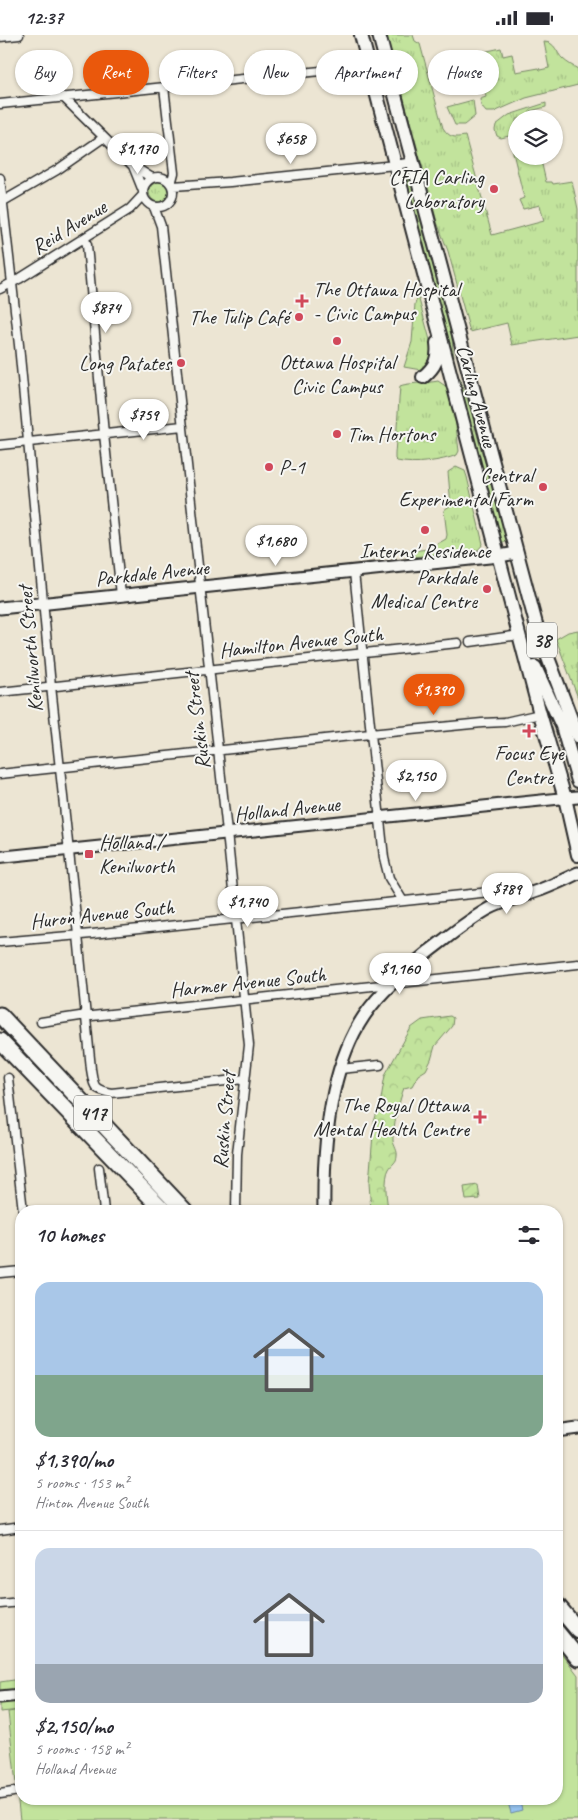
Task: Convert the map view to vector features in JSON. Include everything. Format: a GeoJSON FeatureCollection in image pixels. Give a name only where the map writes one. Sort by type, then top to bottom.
{"type":"FeatureCollection","features":[{"type":"Feature","properties":{"kind":"highway","name":"417"},"geometry":{"type":"LineString","coordinates":[[0,1015],[179,1205]]}},
{"type":"Feature","properties":{"kind":"highway","name":"417"},"geometry":{"type":"LineString","coordinates":[[0,1041],[158,1205]]}},
{"type":"Feature","properties":{"kind":"highway"},"geometry":{"type":"LineString","coordinates":[[563,1613],[578,1631]]}},
{"type":"Feature","properties":{"kind":"highway"},"geometry":{"type":"LineString","coordinates":[[563,1640],[578,1658]]}},
{"type":"Feature","properties":{"kind":"main road","name":"Carling Avenue"},"geometry":{"type":"LineString","coordinates":[[361,35],[365,50]]}},
{"type":"Feature","properties":{"kind":"main road","name":"Carling Avenue"},"geometry":{"type":"LineString","coordinates":[[379,35],[517,553],[544,647],[578,737]]}},
{"type":"Feature","properties":{"kind":"main road","name":"Carling Avenue"},"geometry":{"type":"LineString","coordinates":[[377,95],[540,714],[565,798],[578,855]]}},
{"type":"Feature","properties":{"kind":"main road"},"geometry":{"type":"LineString","coordinates":[[423,377],[433,367],[438,356],[434,311]]}},
{"type":"Feature","properties":{"kind":"main road","name":"Parkdale Avenue"},"geometry":{"type":"LineString","coordinates":[[0,608],[499,557],[517,553]]}},
{"type":"Feature","properties":{"kind":"main road"},"geometry":{"type":"LineString","coordinates":[[520,635],[562,726],[578,781]]}},
{"type":"Feature","properties":{"kind":"main road","name":"Holland Avenue"},"geometry":{"type":"LineString","coordinates":[[565,798],[578,797]]}},
{"type":"Feature","properties":{"kind":"main road"},"geometry":{"type":"LineString","coordinates":[[565,798],[578,817]]}},
{"type":"Feature","properties":{"kind":"main road"},"geometry":{"type":"LineString","coordinates":[[324,1205],[325,1168],[334,1093],[348,1046],[363,1017],[394,983],[442,941],[479,915],[501,903],[542,889],[578,873]]}},
{"type":"Feature","properties":{"kind":"main road"},"geometry":{"type":"LineString","coordinates":[[542,889],[556,888],[578,881]]}},
{"type":"Feature","properties":{"kind":"main road"},"geometry":{"type":"LineString","coordinates":[[563,1430],[578,1428]]}},
{"type":"Feature","properties":{"kind":"main road"},"geometry":{"type":"LineString","coordinates":[[0,1697],[15,1696]]}},
{"type":"Feature","properties":{"kind":"street"},"geometry":{"type":"LineString","coordinates":[[0,37],[19,35]]}},
{"type":"Feature","properties":{"kind":"street"},"geometry":{"type":"LineString","coordinates":[[234,80],[316,71]]}},
{"type":"Feature","properties":{"kind":"street"},"geometry":{"type":"LineString","coordinates":[[0,104],[159,87]]}},
{"type":"Feature","properties":{"kind":"street"},"geometry":{"type":"LineString","coordinates":[[165,95],[174,177],[172,185],[173,198]]}},
{"type":"Feature","properties":{"kind":"street"},"geometry":{"type":"LineString","coordinates":[[63,97],[132,167],[154,178],[164,178],[172,185],[188,186],[413,162]]}},
{"type":"Feature","properties":{"kind":"street"},"geometry":{"type":"LineString","coordinates":[[2,202],[57,170],[103,138]]}},
{"type":"Feature","properties":{"kind":"street"},"geometry":{"type":"LineString","coordinates":[[143,193],[146,183],[165,171],[171,161]]}},
{"type":"Feature","properties":{"kind":"street"},"geometry":{"type":"LineString","coordinates":[[132,167],[143,193],[152,206],[161,208],[167,205],[188,186]]}},
{"type":"Feature","properties":{"kind":"street","name":"Kenilworth Street"},"geometry":{"type":"LineString","coordinates":[[0,178],[51,686],[94,1086],[98,1090],[111,1093],[245,1079]]}},
{"type":"Feature","properties":{"kind":"street","name":"Reid Avenue"},"geometry":{"type":"LineString","coordinates":[[0,289],[85,239],[130,209],[143,193]]}},
{"type":"Feature","properties":{"kind":"street","name":"Ruskin Street"},"geometry":{"type":"LineString","coordinates":[[161,227],[167,205]]}},
{"type":"Feature","properties":{"kind":"street","name":"Reid Avenue"},"geometry":{"type":"LineString","coordinates":[[130,209],[152,206]]}},
{"type":"Feature","properties":{"kind":"street","name":"Ruskin Street"},"geometry":{"type":"LineString","coordinates":[[152,206],[161,227],[208,669],[228,834],[248,1045],[237,1154],[236,1205]]}},
{"type":"Feature","properties":{"kind":"street"},"geometry":{"type":"LineString","coordinates":[[85,239],[121,595]]}},
{"type":"Feature","properties":{"kind":"street"},"geometry":{"type":"LineString","coordinates":[[0,445],[183,426]]}},
{"type":"Feature","properties":{"kind":"street"},"geometry":{"type":"LineString","coordinates":[[354,572],[384,858],[389,878],[403,901]]}},
{"type":"Feature","properties":{"kind":"street"},"geometry":{"type":"LineString","coordinates":[[470,642],[520,635]]}},
{"type":"Feature","properties":{"kind":"street","name":"Hamilton Avenue South"},"geometry":{"type":"LineString","coordinates":[[0,692],[458,643]]}},
{"type":"Feature","properties":{"kind":"street"},"geometry":{"type":"LineString","coordinates":[[0,774],[370,734],[502,722],[540,714]]}},
{"type":"Feature","properties":{"kind":"street","name":"Holland Avenue"},"geometry":{"type":"LineString","coordinates":[[0,857],[565,798]]}},
{"type":"Feature","properties":{"kind":"street","name":"Huron Avenue South"},"geometry":{"type":"LineString","coordinates":[[0,942],[492,892],[501,903]]}},
{"type":"Feature","properties":{"kind":"street","name":"Harmer Avenue South"},"geometry":{"type":"LineString","coordinates":[[41,1022],[86,1015],[578,964]]}},
{"type":"Feature","properties":{"kind":"street"},"geometry":{"type":"LineString","coordinates":[[340,1069],[380,1065]]}},
{"type":"Feature","properties":{"kind":"street"},"geometry":{"type":"LineString","coordinates":[[8,1078],[22,1205]]}},
{"type":"Feature","properties":{"kind":"street"},"geometry":{"type":"LineString","coordinates":[[99,1168],[103,1205]]}},
{"type":"Feature","properties":{"kind":"street"},"geometry":{"type":"LineString","coordinates":[[0,1273],[15,1272]]}},
{"type":"Feature","properties":{"kind":"street"},"geometry":{"type":"LineString","coordinates":[[0,1529],[15,1528]]}},
{"type":"Feature","properties":{"kind":"street"},"geometry":{"type":"LineString","coordinates":[[0,1604],[15,1603]]}},
{"type":"Feature","properties":{"kind":"street"},"geometry":{"type":"LineString","coordinates":[[0,1794],[12,1792]]}},
{"type":"Feature","properties":{"kind":"green space"},"geometry":{"type":"Polygon","coordinates":[[[387,35],[413,35],[415,41],[420,44],[428,73],[428,95],[434,95],[443,128],[448,134],[452,137],[465,136],[492,235],[544,221],[540,205],[523,209],[519,200],[524,198],[516,165],[542,165],[546,182],[552,182],[553,184],[572,181],[578,209],[578,335],[512,345],[507,323],[470,332],[448,251],[437,222],[403,95],[418,95],[418,50],[391,50],[387,35]]]}},
{"type":"Feature","properties":{"kind":"green space"},"geometry":{"type":"Polygon","coordinates":[[[544,42],[551,44],[563,59],[578,69],[578,85],[526,98],[494,112],[486,112],[481,106],[480,99],[486,97],[486,95],[499,95],[499,50],[492,50],[501,48],[503,56],[512,54],[516,72],[549,68],[544,42]]]}},
{"type":"Feature","properties":{"kind":"green space"},"geometry":{"type":"Polygon","coordinates":[[[473,100],[475,116],[464,125],[455,125],[447,107],[473,100]]]}},
{"type":"Feature","properties":{"kind":"green space"},"geometry":{"type":"Polygon","coordinates":[[[546,103],[546,107],[534,110],[524,110],[546,103]]]}},
{"type":"Feature","properties":{"kind":"green space"},"geometry":{"type":"Polygon","coordinates":[[[508,116],[508,136],[501,138],[497,136],[496,125],[508,116]]]}},
{"type":"Feature","properties":{"kind":"green space"},"geometry":{"type":"Polygon","coordinates":[[[404,175],[409,176],[424,222],[450,321],[454,357],[452,357],[404,175]]]}},
{"type":"Feature","properties":{"kind":"green space"},"geometry":{"type":"Polygon","coordinates":[[[159,182],[166,185],[169,192],[166,199],[159,202],[152,199],[149,192],[152,185],[159,182]]]}},
{"type":"Feature","properties":{"kind":"green space"},"geometry":{"type":"Polygon","coordinates":[[[418,296],[433,351],[428,365],[421,370],[404,367],[412,342],[415,304],[418,296]]]}},
{"type":"Feature","properties":{"kind":"green space"},"geometry":{"type":"Polygon","coordinates":[[[460,379],[470,406],[499,508],[506,542],[501,542],[458,380],[460,379]]]}},
{"type":"Feature","properties":{"kind":"green space"},"geometry":{"type":"Polygon","coordinates":[[[438,381],[447,387],[455,418],[459,451],[457,455],[428,462],[411,463],[397,461],[395,454],[400,386],[438,381]]]}},
{"type":"Feature","properties":{"kind":"green space"},"geometry":{"type":"Polygon","coordinates":[[[456,467],[465,471],[483,544],[478,550],[413,557],[412,551],[428,549],[446,539],[444,510],[451,505],[448,472],[456,467]]]}},
{"type":"Feature","properties":{"kind":"green space"},"geometry":{"type":"Polygon","coordinates":[[[578,630],[578,698],[556,639],[568,632],[578,630]]]}},
{"type":"Feature","properties":{"kind":"green space"},"geometry":{"type":"Polygon","coordinates":[[[450,1016],[453,1018],[452,1026],[435,1046],[426,1070],[418,1075],[412,1086],[404,1088],[393,1136],[397,1158],[389,1169],[386,1178],[388,1205],[371,1205],[369,1183],[374,1122],[381,1099],[385,1075],[411,1028],[422,1020],[450,1016]]]}},
{"type":"Feature","properties":{"kind":"green space"},"geometry":{"type":"Polygon","coordinates":[[[478,1185],[480,1199],[466,1200],[464,1187],[478,1185]]]}},
{"type":"Feature","properties":{"kind":"green space"},"geometry":{"type":"Polygon","coordinates":[[[563,1655],[578,1675],[578,1820],[20,1820],[18,1805],[563,1805],[563,1655]]]}},
{"type":"Feature","properties":{"kind":"green space"},"geometry":{"type":"Polygon","coordinates":[[[15,1680],[15,1711],[0,1712],[0,1682],[15,1680]]]}},
{"type":"Feature","properties":{"kind":"green space"},"geometry":{"type":"Polygon","coordinates":[[[15,1711],[15,1775],[8,1712],[15,1711]]]}},
{"type":"Feature","properties":{"kind":"water"},"geometry":{"type":"Polygon","coordinates":[[[509,1805],[521,1805],[522,1810],[511,1813],[509,1805]]]}},
{"type":"Feature","properties":{"kind":"place","name":"CFIA Carling Laboratory"},"geometry":{"type":"Point","coordinates":[494,189]}},
{"type":"Feature","properties":{"kind":"place","name":"The Ottawa Hospital - Civic Campus"},"geometry":{"type":"Point","coordinates":[302,301]}},
{"type":"Feature","properties":{"kind":"place","name":"The Tulip Café"},"geometry":{"type":"Point","coordinates":[299,317]}},
{"type":"Feature","properties":{"kind":"place","name":"Ottawa Hospital Civic Campus"},"geometry":{"type":"Point","coordinates":[337,341]}},
{"type":"Feature","properties":{"kind":"place","name":"Long Patates"},"geometry":{"type":"Point","coordinates":[181,363]}},
{"type":"Feature","properties":{"kind":"place","name":"Tim Hortons"},"geometry":{"type":"Point","coordinates":[337,434]}},
{"type":"Feature","properties":{"kind":"place","name":"P-1"},"geometry":{"type":"Point","coordinates":[269,467]}},
{"type":"Feature","properties":{"kind":"place","name":"Central Experimental Farm"},"geometry":{"type":"Point","coordinates":[543,487]}},
{"type":"Feature","properties":{"kind":"place","name":"Interns' Residence"},"geometry":{"type":"Point","coordinates":[425,530]}},
{"type":"Feature","properties":{"kind":"place","name":"Parkdale Medical Centre"},"geometry":{"type":"Point","coordinates":[487,589]}},
{"type":"Feature","properties":{"kind":"place","name":"Focus Eye Centre"},"geometry":{"type":"Point","coordinates":[529,731]}},
{"type":"Feature","properties":{"kind":"place","name":"Holland / Kenilworth"},"geometry":{"type":"Point","coordinates":[89,854]}},
{"type":"Feature","properties":{"kind":"place","name":"The Royal Ottawa Mental Health Centre"},"geometry":{"type":"Point","coordinates":[480,1117]}}]}
